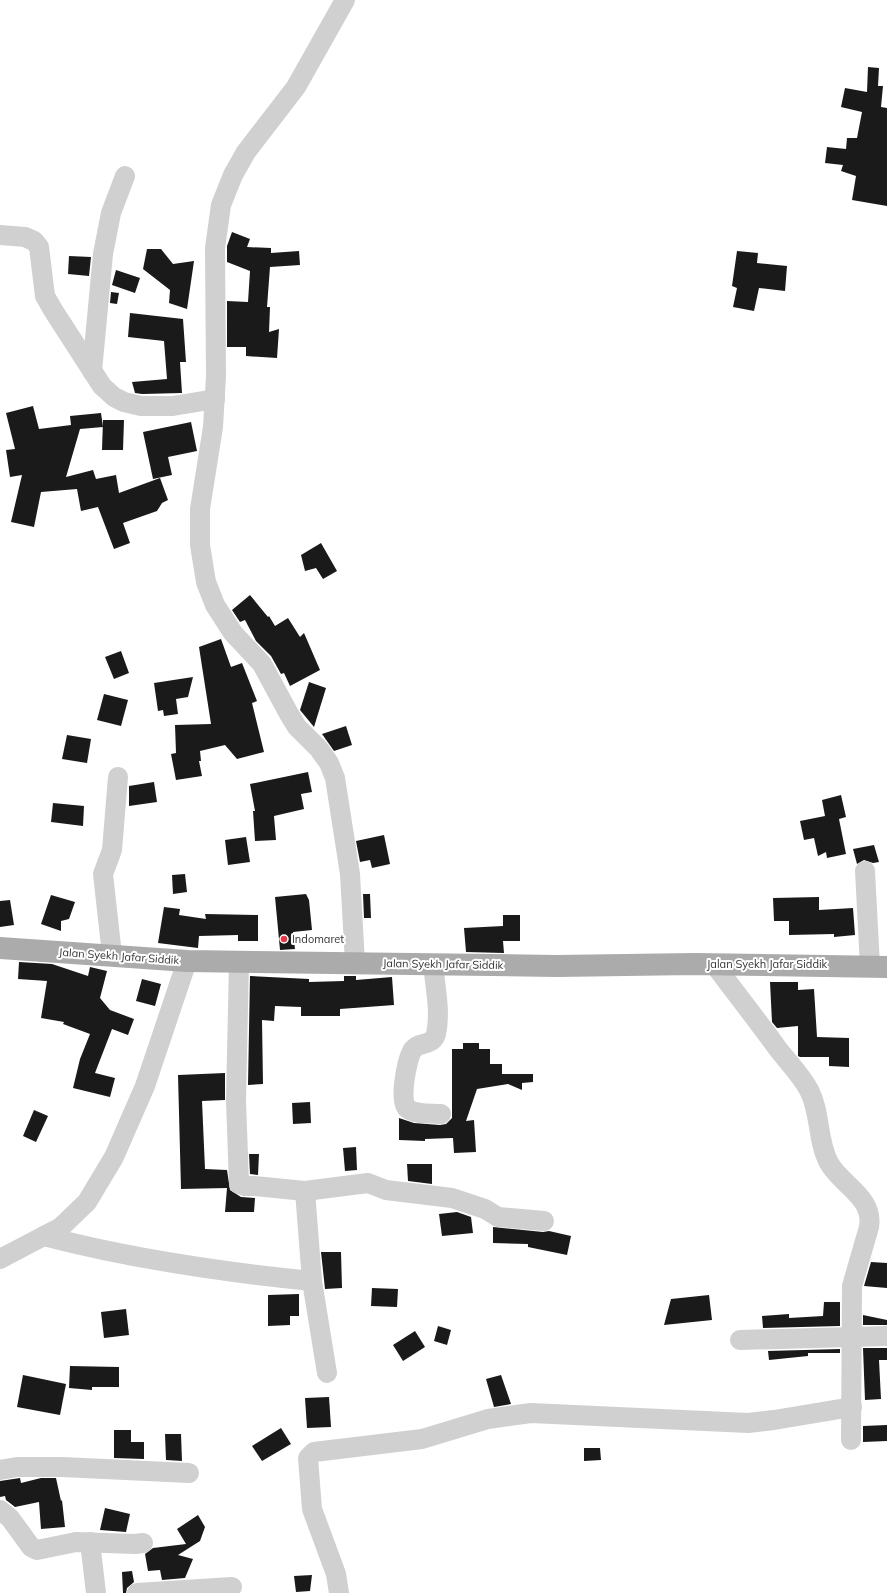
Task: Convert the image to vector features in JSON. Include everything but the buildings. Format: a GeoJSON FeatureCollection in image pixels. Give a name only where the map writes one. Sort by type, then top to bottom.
{"type":"FeatureCollection","features":[{"type":"Feature","properties":{"kind":"main road","name":"Jalan Syekh Jafar Siddik"},"geometry":{"type":"LineString","coordinates":[[0,948],[187,961],[580,966],[714,964],[878,966]]}},
{"type":"Feature","properties":{"kind":"street"},"geometry":{"type":"LineString","coordinates":[[345,0],[296,87],[246,152],[233,175],[221,205],[215,248],[215,399],[213,427],[200,509],[200,544],[206,582],[215,605],[233,633],[262,664],[289,714],[298,727],[320,749],[329,762],[335,778],[350,874],[355,963]]}},
{"type":"Feature","properties":{"kind":"street"},"geometry":{"type":"LineString","coordinates":[[92,371],[103,254],[111,213],[125,176]]}},
{"type":"Feature","properties":{"kind":"street"},"geometry":{"type":"LineString","coordinates":[[0,235],[25,236],[34,241],[39,247],[45,296],[102,386],[114,397],[129,404],[141,406],[173,406],[215,399]]}},
{"type":"Feature","properties":{"kind":"street"},"geometry":{"type":"LineString","coordinates":[[112,955],[103,874],[112,850],[118,777]]}},
{"type":"Feature","properties":{"kind":"street"},"geometry":{"type":"LineString","coordinates":[[865,871],[878,966]]}},
{"type":"Feature","properties":{"kind":"street"},"geometry":{"type":"LineString","coordinates":[[0,1259],[61,1227],[87,1202],[114,1157],[145,1086],[187,961]]}},
{"type":"Feature","properties":{"kind":"street"},"geometry":{"type":"LineString","coordinates":[[239,962],[236,1100],[239,1184],[245,1186],[305,1191],[368,1183],[386,1190],[452,1198],[485,1209],[498,1217],[544,1221]]}},
{"type":"Feature","properties":{"kind":"street"},"geometry":{"type":"LineString","coordinates":[[433,964],[437,1010],[436,1034],[429,1043],[418,1046],[412,1051],[407,1068],[403,1101],[408,1109],[416,1112],[441,1114]]}},
{"type":"Feature","properties":{"kind":"street"},"geometry":{"type":"LineString","coordinates":[[714,964],[809,1090],[818,1117],[827,1158],[836,1172],[862,1199],[867,1207],[870,1220],[869,1227],[852,1286],[851,1440]]}},
{"type":"Feature","properties":{"kind":"street"},"geometry":{"type":"LineString","coordinates":[[305,1191],[312,1281],[327,1373]]}},
{"type":"Feature","properties":{"kind":"street"},"geometry":{"type":"LineString","coordinates":[[44,1236],[99,1250],[186,1266],[312,1281]]}},
{"type":"Feature","properties":{"kind":"street"},"geometry":{"type":"LineString","coordinates":[[740,1340],[887,1336]]}},
{"type":"Feature","properties":{"kind":"street"},"geometry":{"type":"LineString","coordinates":[[339,1593],[336,1574],[312,1509],[308,1458],[314,1452],[422,1439],[488,1419],[531,1413],[748,1423],[852,1407]]}},
{"type":"Feature","properties":{"kind":"street"},"geometry":{"type":"LineString","coordinates":[[0,1470],[17,1467],[62,1467],[189,1473]]}},
{"type":"Feature","properties":{"kind":"street"},"geometry":{"type":"LineString","coordinates":[[0,1510],[10,1518],[30,1547],[34,1549],[40,1550],[59,1544],[90,1542],[126,1544],[143,1543]]}},
{"type":"Feature","properties":{"kind":"street"},"geometry":{"type":"LineString","coordinates":[[90,1542],[96,1593]]}},
{"type":"Feature","properties":{"kind":"street"},"geometry":{"type":"LineString","coordinates":[[137,1593],[232,1587]]}},
{"type":"Feature","properties":{"kind":"place","name":"Indomaret"},"geometry":{"type":"Point","coordinates":[284,939]}}]}
